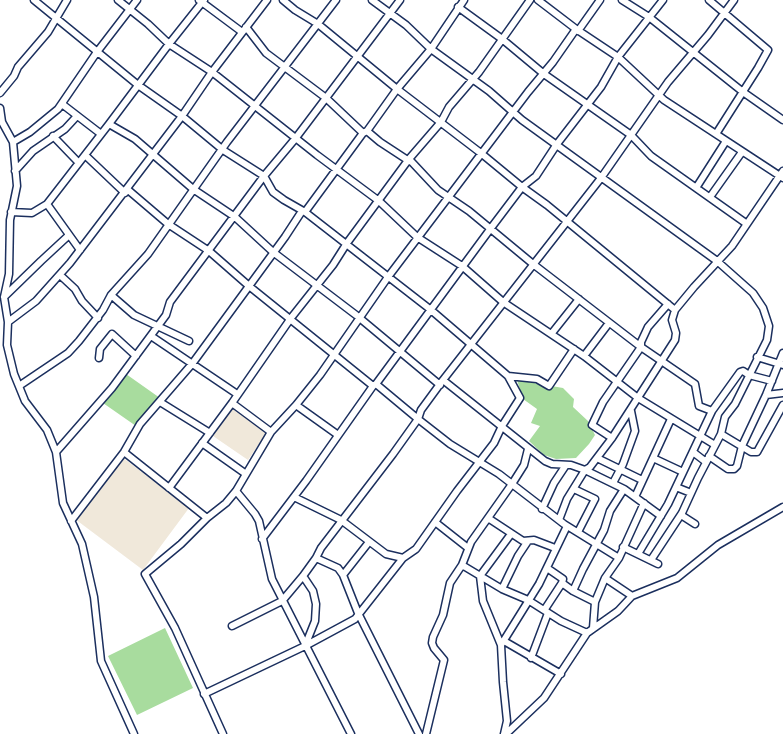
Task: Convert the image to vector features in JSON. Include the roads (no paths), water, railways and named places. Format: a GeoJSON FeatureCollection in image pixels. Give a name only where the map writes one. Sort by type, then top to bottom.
{"type":"FeatureCollection","features":[{"type":"Feature","properties":{"kind":"street"},"geometry":{"type":"LineString","coordinates":[[34,0],[138,86],[182,116],[223,150],[264,176],[273,192],[303,211],[431,310],[508,376],[520,398],[502,426],[494,443],[416,549],[403,558],[354,619],[305,646],[204,694]]}},
{"type":"Feature","properties":{"kind":"street"},"geometry":{"type":"LineString","coordinates":[[0,93],[14,76],[18,67],[48,32],[67,0]]}},
{"type":"Feature","properties":{"kind":"street"},"geometry":{"type":"LineString","coordinates":[[118,0],[169,44],[212,72],[295,139],[379,201],[417,237],[462,266],[503,302],[552,333],[638,398],[715,445]]}},
{"type":"Feature","properties":{"kind":"street"},"geometry":{"type":"LineString","coordinates":[[13,142],[30,132],[62,104],[97,52],[137,0]]}},
{"type":"Feature","properties":{"kind":"street"},"geometry":{"type":"LineString","coordinates":[[8,322],[36,301],[60,276],[126,191],[182,116],[212,72],[267,0]]}},
{"type":"Feature","properties":{"kind":"street"},"geometry":{"type":"LineString","coordinates":[[283,0],[295,10],[318,24],[396,89],[482,154],[522,187],[548,205],[566,222],[675,310]]}},
{"type":"Feature","properties":{"kind":"street"},"geometry":{"type":"LineString","coordinates":[[19,386],[68,353],[98,318],[110,295],[148,254],[193,189],[336,0]]}},
{"type":"Feature","properties":{"kind":"street"},"geometry":{"type":"LineString","coordinates":[[372,0],[513,112],[601,178],[717,261],[753,293],[763,308],[769,326],[769,334],[764,346],[757,356],[749,375],[726,417],[721,434],[681,515],[651,560]]}},
{"type":"Feature","properties":{"kind":"street"},"geometry":{"type":"LineString","coordinates":[[56,452],[108,393],[166,315],[170,302],[235,217],[264,176],[295,139],[400,0]]}},
{"type":"Feature","properties":{"kind":"street"},"geometry":{"type":"LineString","coordinates":[[455,0],[544,74],[631,135],[651,156],[748,224]]}},
{"type":"Feature","properties":{"kind":"street"},"geometry":{"type":"LineString","coordinates":[[169,488],[232,403],[291,318],[333,265],[409,160],[440,122],[449,107],[472,79],[530,0]]}},
{"type":"Feature","properties":{"kind":"street"},"geometry":{"type":"LineString","coordinates":[[538,0],[577,30],[618,57],[658,95],[742,152],[782,175],[732,246],[717,261],[675,310],[672,320],[676,333],[675,340],[631,411],[597,458],[585,470],[559,520]]}},
{"type":"Feature","properties":{"kind":"street"},"geometry":{"type":"LineString","coordinates":[[223,734],[175,628],[145,574],[181,544],[207,518],[226,504],[236,491],[271,432],[296,405],[417,237],[600,0]]}},
{"type":"Feature","properties":{"kind":"street"},"geometry":{"type":"LineString","coordinates":[[622,0],[649,17],[743,92],[783,120]]}},
{"type":"Feature","properties":{"kind":"street"},"geometry":{"type":"LineString","coordinates":[[262,539],[462,266],[522,187],[536,176],[557,144],[587,104],[602,87],[618,57],[663,0]]}},
{"type":"Feature","properties":{"kind":"street"},"geometry":{"type":"LineString","coordinates":[[709,0],[768,50],[716,134]]}},
{"type":"Feature","properties":{"kind":"street"},"geometry":{"type":"LineString","coordinates":[[232,626],[282,601],[303,576],[341,520],[367,489],[418,419],[421,410],[503,302],[601,178],[658,95],[692,52],[708,35],[734,0]]}},
{"type":"Feature","properties":{"kind":"street"},"geometry":{"type":"LineString","coordinates":[[11,212],[32,213],[47,204],[202,1],[244,30],[266,53],[326,98],[365,132],[409,160],[432,185],[491,228],[533,264],[661,362],[694,384],[699,406],[713,410],[726,417]]}},
{"type":"Feature","properties":{"kind":"street"},"geometry":{"type":"LineString","coordinates":[[71,521],[124,452],[140,424],[192,364],[303,211],[337,169],[396,89],[431,48],[461,4]]}},
{"type":"Feature","properties":{"kind":"street"},"geometry":{"type":"LineString","coordinates":[[62,104],[101,134]]}},
{"type":"Feature","properties":{"kind":"street"},"geometry":{"type":"LineString","coordinates":[[0,108],[2,122],[13,142],[17,186],[11,212],[9,274],[4,297],[8,322],[7,346],[14,374],[25,401],[47,430],[56,452],[63,503],[82,544],[94,597],[101,661],[134,734]]}},
{"type":"Feature","properties":{"kind":"street"},"geometry":{"type":"LineString","coordinates":[[15,171],[33,151],[65,129],[77,116]]}},
{"type":"Feature","properties":{"kind":"street"},"geometry":{"type":"LineString","coordinates":[[109,124],[135,139],[193,189],[235,217],[274,252],[360,318],[399,351],[502,426],[545,462],[585,470],[613,483],[624,489],[661,516]]}},
{"type":"Feature","properties":{"kind":"street"},"geometry":{"type":"LineString","coordinates":[[53,136],[78,162]]}},
{"type":"Feature","properties":{"kind":"street"},"geometry":{"type":"LineString","coordinates":[[696,188],[726,141]]}},
{"type":"Feature","properties":{"kind":"street"},"geometry":{"type":"LineString","coordinates":[[710,197],[742,152]]}},
{"type":"Feature","properties":{"kind":"street"},"geometry":{"type":"LineString","coordinates":[[85,155],[126,191],[168,224],[209,251],[249,286],[450,444],[512,484],[542,509],[567,526],[619,558]]}},
{"type":"Feature","properties":{"kind":"street"},"geometry":{"type":"LineString","coordinates":[[47,204],[68,236],[80,250]]}},
{"type":"Feature","properties":{"kind":"street"},"geometry":{"type":"LineString","coordinates":[[4,297],[68,236]]}},
{"type":"Feature","properties":{"kind":"street"},"geometry":{"type":"LineString","coordinates":[[60,276],[75,289],[82,301],[98,318]]}},
{"type":"Feature","properties":{"kind":"street"},"geometry":{"type":"LineString","coordinates":[[110,295],[134,315],[189,341]]}},
{"type":"Feature","properties":{"kind":"street"},"geometry":{"type":"LineString","coordinates":[[552,333],[579,299]]}},
{"type":"Feature","properties":{"kind":"street"},"geometry":{"type":"LineString","coordinates":[[612,438],[592,425],[603,402],[641,347],[641,342],[648,327],[668,304]]}},
{"type":"Feature","properties":{"kind":"street"},"geometry":{"type":"LineString","coordinates":[[584,356],[609,323]]}},
{"type":"Feature","properties":{"kind":"street"},"geometry":{"type":"LineString","coordinates":[[99,358],[100,349],[112,334],[136,356]]}},
{"type":"Feature","properties":{"kind":"street"},"geometry":{"type":"LineString","coordinates":[[151,336],[237,394]]}},
{"type":"Feature","properties":{"kind":"street"},"geometry":{"type":"LineString","coordinates":[[508,376],[537,379],[549,386],[574,349]]}},
{"type":"Feature","properties":{"kind":"street"},"geometry":{"type":"LineString","coordinates":[[692,452],[726,468],[732,469],[737,466],[742,446],[781,364],[783,353]]}},
{"type":"Feature","properties":{"kind":"street"},"geometry":{"type":"LineString","coordinates":[[757,356],[781,364]]}},
{"type":"Feature","properties":{"kind":"street"},"geometry":{"type":"LineString","coordinates":[[638,554],[661,516],[713,410],[740,372],[743,371],[749,375],[772,382]]}},
{"type":"Feature","properties":{"kind":"street"},"geometry":{"type":"LineString","coordinates":[[766,395],[783,393]]}},
{"type":"Feature","properties":{"kind":"street"},"geometry":{"type":"LineString","coordinates":[[160,402],[210,433]]}},
{"type":"Feature","properties":{"kind":"street"},"geometry":{"type":"LineString","coordinates":[[232,403],[271,432]]}},
{"type":"Feature","properties":{"kind":"street"},"geometry":{"type":"LineString","coordinates":[[296,405],[338,435]]}},
{"type":"Feature","properties":{"kind":"street"},"geometry":{"type":"LineString","coordinates":[[721,434],[753,453],[759,450],[783,405]]}},
{"type":"Feature","properties":{"kind":"street"},"geometry":{"type":"LineString","coordinates":[[613,483],[621,468],[635,431],[631,411]]}},
{"type":"Feature","properties":{"kind":"street"},"geometry":{"type":"LineString","coordinates":[[635,497],[671,419]]}},
{"type":"Feature","properties":{"kind":"street"},"geometry":{"type":"LineString","coordinates":[[202,443],[246,474]]}},
{"type":"Feature","properties":{"kind":"street"},"geometry":{"type":"LineString","coordinates":[[426,734],[444,660],[434,648],[432,643],[433,637],[443,615],[450,583],[462,565],[468,548],[524,465],[528,449]]}},
{"type":"Feature","properties":{"kind":"street"},"geometry":{"type":"LineString","coordinates":[[124,452],[207,518]]}},
{"type":"Feature","properties":{"kind":"street"},"geometry":{"type":"LineString","coordinates":[[597,458],[621,468],[642,480]]}},
{"type":"Feature","properties":{"kind":"street"},"geometry":{"type":"LineString","coordinates":[[653,458],[683,472]]}},
{"type":"Feature","properties":{"kind":"street"},"geometry":{"type":"LineString","coordinates":[[542,509],[554,483],[566,465]]}},
{"type":"Feature","properties":{"kind":"street"},"geometry":{"type":"LineString","coordinates":[[676,487],[691,493]]}},
{"type":"Feature","properties":{"kind":"street"},"geometry":{"type":"LineString","coordinates":[[574,489],[595,499],[578,532]]}},
{"type":"Feature","properties":{"kind":"street"},"geometry":{"type":"LineString","coordinates":[[573,591],[604,530],[610,511],[624,489]]}},
{"type":"Feature","properties":{"kind":"street"},"geometry":{"type":"LineString","coordinates":[[236,491],[255,514],[260,526],[272,579],[351,734]]}},
{"type":"Feature","properties":{"kind":"street"},"geometry":{"type":"LineString","coordinates":[[294,496],[341,520],[386,554],[403,558]]}},
{"type":"Feature","properties":{"kind":"street"},"geometry":{"type":"LineString","coordinates":[[593,628],[594,602],[605,578],[619,558],[644,503]]}},
{"type":"Feature","properties":{"kind":"street"},"geometry":{"type":"LineString","coordinates":[[505,734],[544,698],[587,633],[618,611],[632,596],[677,578],[718,545],[783,507]]}},
{"type":"Feature","properties":{"kind":"street"},"geometry":{"type":"LineString","coordinates":[[681,515],[695,524]]}},
{"type":"Feature","properties":{"kind":"street"},"geometry":{"type":"LineString","coordinates":[[488,518],[523,541],[534,540],[555,548]]}},
{"type":"Feature","properties":{"kind":"street"},"geometry":{"type":"LineString","coordinates":[[435,522],[468,548]]}},
{"type":"Feature","properties":{"kind":"street"},"geometry":{"type":"LineString","coordinates":[[503,643],[547,568],[555,548],[567,526]]}},
{"type":"Feature","properties":{"kind":"street"},"geometry":{"type":"LineString","coordinates":[[505,734],[507,721],[503,682],[503,643],[484,601],[480,576],[511,534]]}},
{"type":"Feature","properties":{"kind":"street"},"geometry":{"type":"LineString","coordinates":[[502,589],[518,556],[528,541]]}},
{"type":"Feature","properties":{"kind":"street"},"geometry":{"type":"LineString","coordinates":[[343,575],[369,542]]}},
{"type":"Feature","properties":{"kind":"street"},"geometry":{"type":"LineString","coordinates":[[623,547],[658,564]]}},
{"type":"Feature","properties":{"kind":"street"},"geometry":{"type":"LineString","coordinates":[[316,558],[338,568],[343,575],[358,614],[419,734]]}},
{"type":"Feature","properties":{"kind":"street"},"geometry":{"type":"LineString","coordinates":[[462,565],[502,589],[528,600],[587,633]]}},
{"type":"Feature","properties":{"kind":"street"},"geometry":{"type":"LineString","coordinates":[[531,658],[547,611],[562,583],[562,577],[547,568]]}},
{"type":"Feature","properties":{"kind":"street"},"geometry":{"type":"LineString","coordinates":[[303,576],[312,591],[316,604],[315,620],[305,646]]}},
{"type":"Feature","properties":{"kind":"street"},"geometry":{"type":"LineString","coordinates":[[605,578],[632,596]]}},
{"type":"Feature","properties":{"kind":"street"},"geometry":{"type":"LineString","coordinates":[[562,583],[573,591],[594,602]]}},
{"type":"Feature","properties":{"kind":"street"},"geometry":{"type":"LineString","coordinates":[[503,643],[560,674]]}}]}
